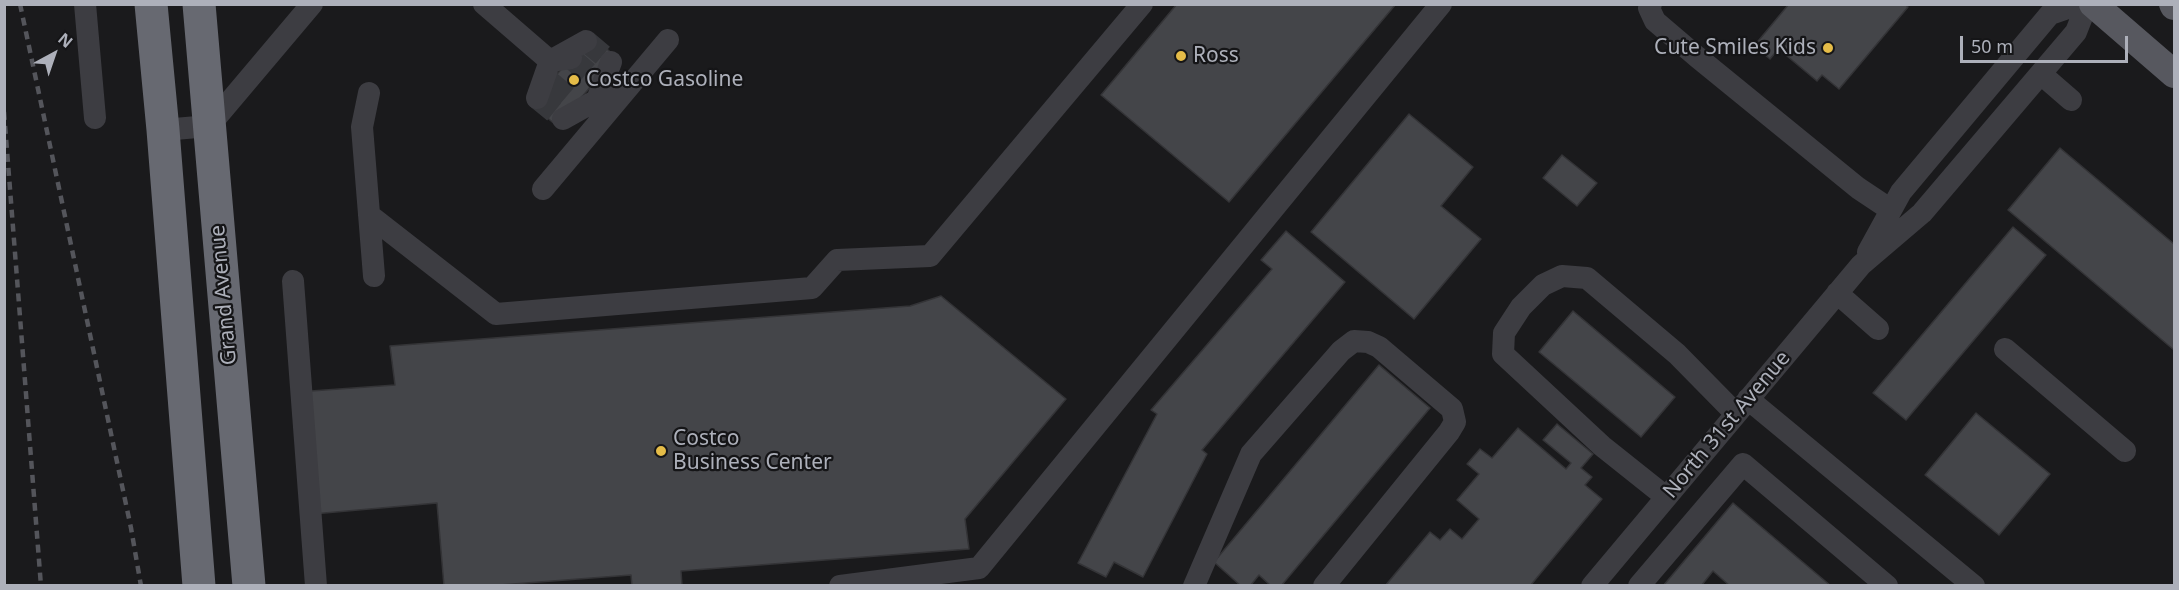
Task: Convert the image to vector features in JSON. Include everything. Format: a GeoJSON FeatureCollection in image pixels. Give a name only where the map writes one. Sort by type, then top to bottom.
{"type":"FeatureCollection","features":[{"type":"Feature","properties":{"kind":"highway"},"geometry":{"type":"LineString","coordinates":[[151,4],[199,585]]}},
{"type":"Feature","properties":{"kind":"highway","name":"Grand Avenue"},"geometry":{"type":"LineString","coordinates":[[199,4],[249,585]]}},
{"type":"Feature","properties":{"kind":"main road"},"geometry":{"type":"LineString","coordinates":[[2093,4],[2175,74]]}},
{"type":"Feature","properties":{"kind":"street"},"geometry":{"type":"LineString","coordinates":[[85,4],[95,118]]}},
{"type":"Feature","properties":{"kind":"street"},"geometry":{"type":"LineString","coordinates":[[163,130],[209,126],[312,4]]}},
{"type":"Feature","properties":{"kind":"street"},"geometry":{"type":"LineString","coordinates":[[483,4],[552,75],[586,41]]}},
{"type":"Feature","properties":{"kind":"street"},"geometry":{"type":"LineString","coordinates":[[369,215],[496,314],[812,288],[837,260],[930,256],[1142,4]]}},
{"type":"Feature","properties":{"kind":"street"},"geometry":{"type":"LineString","coordinates":[[840,585],[979,567],[1442,4]]}},
{"type":"Feature","properties":{"kind":"street"},"geometry":{"type":"LineString","coordinates":[[1651,4],[1649,8],[1655,21],[1858,188],[1891,210]]}},
{"type":"Feature","properties":{"kind":"street","name":"North 31st Avenue"},"geometry":{"type":"LineString","coordinates":[[1861,265],[1901,192],[2050,14],[2079,4]]}},
{"type":"Feature","properties":{"kind":"street","name":"North 31st Avenue"},"geometry":{"type":"LineString","coordinates":[[1604,581],[1666,497],[1837,292],[1861,265],[1922,213],[2041,74],[2076,32],[2087,4]]}},
{"type":"Feature","properties":{"kind":"street"},"geometry":{"type":"LineString","coordinates":[[588,103],[668,40]]}},
{"type":"Feature","properties":{"kind":"street"},"geometry":{"type":"LineString","coordinates":[[543,189],[611,62]]}},
{"type":"Feature","properties":{"kind":"street"},"geometry":{"type":"LineString","coordinates":[[2041,74],[2070,100]]}},
{"type":"Feature","properties":{"kind":"street"},"geometry":{"type":"LineString","coordinates":[[369,93],[362,127],[374,276]]}},
{"type":"Feature","properties":{"kind":"street"},"geometry":{"type":"LineString","coordinates":[[1666,497],[1602,446],[1503,354],[1504,333],[1521,307],[1543,285],[1562,276],[1587,278],[1742,407],[1974,585]]}},
{"type":"Feature","properties":{"kind":"street"},"geometry":{"type":"LineString","coordinates":[[293,281],[316,585]]}},
{"type":"Feature","properties":{"kind":"street"},"geometry":{"type":"LineString","coordinates":[[1837,292],[1878,329]]}},
{"type":"Feature","properties":{"kind":"street"},"geometry":{"type":"LineString","coordinates":[[1194,585],[1251,454],[1341,351],[1354,341],[1368,342],[1379,347],[1452,409],[1455,422],[1324,585]]}},
{"type":"Feature","properties":{"kind":"street"},"geometry":{"type":"LineString","coordinates":[[2005,349],[2125,451]]}},
{"type":"Feature","properties":{"kind":"street"},"geometry":{"type":"LineString","coordinates":[[1713,441],[1887,585]]}},
{"type":"Feature","properties":{"kind":"street"},"geometry":{"type":"LineString","coordinates":[[1639,585],[1743,464]]}},
{"type":"Feature","properties":{"kind":"building"},"geometry":{"type":"Polygon","coordinates":[[[1177,4],[1396,4],[1229,202],[1101,95],[1177,4]]]}},
{"type":"Feature","properties":{"kind":"building","name":"Cute Smiles Kids"},"geometry":{"type":"Polygon","coordinates":[[[1789,4],[1905,4],[1908,7],[1839,89],[1822,75],[1817,81],[1781,51],[1787,44],[1784,42],[1770,59],[1754,46],[1789,4]]]}},
{"type":"Feature","properties":{"kind":"building"},"geometry":{"type":"Polygon","coordinates":[[[591,35],[616,57],[557,126],[531,104],[591,35]]]}},
{"type":"Feature","properties":{"kind":"building"},"geometry":{"type":"Polygon","coordinates":[[[1409,114],[1473,167],[1441,206],[1481,239],[1414,319],[1311,232],[1409,114]]]}},
{"type":"Feature","properties":{"kind":"building"},"geometry":{"type":"Polygon","coordinates":[[[2060,148],[2174,244],[2174,350],[2008,210],[2060,148]]]}},
{"type":"Feature","properties":{"kind":"building"},"geometry":{"type":"Polygon","coordinates":[[[1562,155],[1597,183],[1577,206],[1543,178],[1562,155]]]}},
{"type":"Feature","properties":{"kind":"building"},"geometry":{"type":"Polygon","coordinates":[[[2013,227],[2046,255],[1906,420],[1873,393],[2013,227]]]}},
{"type":"Feature","properties":{"kind":"building"},"geometry":{"type":"Polygon","coordinates":[[[1286,231],[1345,282],[1202,450],[1207,454],[1143,577],[1114,562],[1106,577],[1078,563],[1157,414],[1151,410],[1272,269],[1261,260],[1286,231]]]}},
{"type":"Feature","properties":{"kind":"building","name":"Costco Business Center"},"geometry":{"type":"Polygon","coordinates":[[[941,296],[1066,399],[965,519],[969,549],[681,571],[682,586],[632,586],[631,575],[487,586],[444,586],[437,503],[302,515],[297,392],[395,385],[390,346],[910,306],[941,296]]]}},
{"type":"Feature","properties":{"kind":"building"},"geometry":{"type":"Polygon","coordinates":[[[1573,311],[1675,397],[1641,437],[1539,352],[1573,311]]]}},
{"type":"Feature","properties":{"kind":"building"},"geometry":{"type":"Polygon","coordinates":[[[1379,365],[1430,408],[1281,586],[1271,586],[1259,575],[1250,586],[1241,586],[1214,562],[1379,365]]]}},
{"type":"Feature","properties":{"kind":"building"},"geometry":{"type":"Polygon","coordinates":[[[1976,413],[2050,474],[1999,535],[1925,475],[1976,413]]]}},
{"type":"Feature","properties":{"kind":"building"},"geometry":{"type":"Polygon","coordinates":[[[1557,424],[1593,454],[1581,468],[1592,477],[1585,485],[1602,499],[1530,586],[1385,586],[1430,532],[1440,540],[1450,529],[1462,539],[1479,519],[1457,500],[1479,474],[1467,464],[1480,449],[1492,458],[1518,428],[1566,469],[1571,463],[1543,440],[1557,424]]]}},
{"type":"Feature","properties":{"kind":"building"},"geometry":{"type":"Polygon","coordinates":[[[1733,503],[1831,586],[1730,586],[1713,571],[1701,586],[1663,586],[1733,503]]]}},
{"type":"Feature","properties":{"kind":"tunnel"},"geometry":{"type":"LineString","coordinates":[[586,41],[611,62]]}},
{"type":"Feature","properties":{"kind":"tunnel"},"geometry":{"type":"LineString","coordinates":[[571,58],[596,80]]}},
{"type":"Feature","properties":{"kind":"tunnel"},"geometry":{"type":"LineString","coordinates":[[550,82],[576,104]]}},
{"type":"Feature","properties":{"kind":"tunnel"},"geometry":{"type":"LineString","coordinates":[[537,98],[563,119]]}},
{"type":"Feature","properties":{"kind":"railway"},"geometry":{"type":"LineString","coordinates":[[20,4],[131,528],[141,586]]}},
{"type":"Feature","properties":{"kind":"railway"},"geometry":{"type":"LineString","coordinates":[[4,112],[41,586]]}},
{"type":"Feature","properties":{"kind":"place","name":"Cute Smiles Kids"},"geometry":{"type":"Point","coordinates":[1828,48]}},
{"type":"Feature","properties":{"kind":"place","name":"Ross"},"geometry":{"type":"Point","coordinates":[1181,56]}},
{"type":"Feature","properties":{"kind":"place","name":"Costco Gasoline"},"geometry":{"type":"Point","coordinates":[574,80]}},
{"type":"Feature","properties":{"kind":"place","name":"Costco Business Center"},"geometry":{"type":"Point","coordinates":[661,451]}}]}
